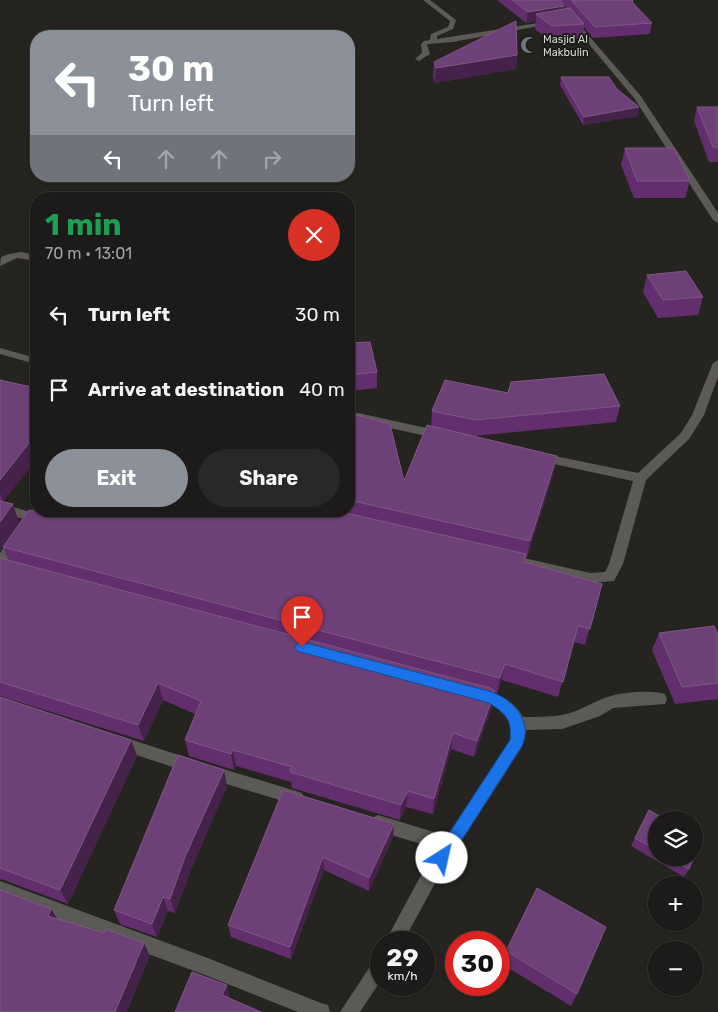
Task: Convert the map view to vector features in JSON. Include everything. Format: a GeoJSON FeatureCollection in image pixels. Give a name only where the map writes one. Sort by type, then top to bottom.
{"type":"FeatureCollection","features":[{"type":"Feature","properties":{"kind":"street"},"geometry":{"type":"LineString","coordinates":[[426,0],[453,20],[452,28],[434,35],[434,41]]}},
{"type":"Feature","properties":{"kind":"street"},"geometry":{"type":"LineString","coordinates":[[555,0],[637,97],[718,220]]}},
{"type":"Feature","properties":{"kind":"street"},"geometry":{"type":"LineString","coordinates":[[419,59],[426,54],[423,44],[434,41],[454,40],[571,19]]}},
{"type":"Feature","properties":{"kind":"street"},"geometry":{"type":"LineString","coordinates":[[0,263],[13,255],[19,254],[30,257]]}},
{"type":"Feature","properties":{"kind":"street"},"geometry":{"type":"LineString","coordinates":[[0,351],[30,358]]}},
{"type":"Feature","properties":{"kind":"street"},"geometry":{"type":"LineString","coordinates":[[514,560],[590,578],[609,577],[616,564],[640,478],[685,436],[698,416],[718,363]]}},
{"type":"Feature","properties":{"kind":"street"},"geometry":{"type":"LineString","coordinates":[[355,417],[456,438]]}},
{"type":"Feature","properties":{"kind":"street"},"geometry":{"type":"LineString","coordinates":[[524,453],[640,478]]}},
{"type":"Feature","properties":{"kind":"street"},"geometry":{"type":"LineString","coordinates":[[0,508],[30,513]]}},
{"type":"Feature","properties":{"kind":"street"},"geometry":{"type":"LineString","coordinates":[[3,567],[32,517]]}},
{"type":"Feature","properties":{"kind":"street"},"geometry":{"type":"LineString","coordinates":[[400,931],[433,870],[517,742],[518,724],[506,707],[492,698],[462,690]]}},
{"type":"Feature","properties":{"kind":"street"},"geometry":{"type":"LineString","coordinates":[[518,724],[562,722],[595,711],[611,702],[645,698],[660,699]]}},
{"type":"Feature","properties":{"kind":"street"},"geometry":{"type":"LineString","coordinates":[[101,736],[313,803]]}},
{"type":"Feature","properties":{"kind":"street"},"geometry":{"type":"LineString","coordinates":[[359,817],[451,845]]}},
{"type":"Feature","properties":{"kind":"street"},"geometry":{"type":"LineString","coordinates":[[0,890],[206,966],[321,1012]]}},
{"type":"Feature","properties":{"kind":"street"},"geometry":{"type":"LineString","coordinates":[[349,1012],[370,981]]}},
{"type":"Feature","properties":{"kind":"building"},"geometry":{"type":"Polygon","coordinates":[[[512,0],[560,0],[564,6],[528,12],[512,0]]]}},
{"type":"Feature","properties":{"kind":"building"},"geometry":{"type":"Polygon","coordinates":[[[571,0],[633,0],[632,2],[652,23],[595,27],[571,0]]]}},
{"type":"Feature","properties":{"kind":"building"},"geometry":{"type":"Polygon","coordinates":[[[570,8],[584,24],[552,26],[536,14],[570,8]]]}},
{"type":"Feature","properties":{"kind":"building"},"geometry":{"type":"Polygon","coordinates":[[[516,21],[517,55],[436,68],[434,62],[516,21]]]}},
{"type":"Feature","properties":{"kind":"building"},"geometry":{"type":"Polygon","coordinates":[[[561,77],[609,77],[617,89],[639,107],[584,117],[561,77]]]}},
{"type":"Feature","properties":{"kind":"building"},"geometry":{"type":"Polygon","coordinates":[[[697,107],[718,107],[718,147],[713,147],[697,107]]]}},
{"type":"Feature","properties":{"kind":"building"},"geometry":{"type":"Polygon","coordinates":[[[625,148],[674,148],[690,181],[637,181],[625,148]]]}},
{"type":"Feature","properties":{"kind":"building"},"geometry":{"type":"Polygon","coordinates":[[[686,271],[703,297],[663,300],[647,275],[686,271]]]}},
{"type":"Feature","properties":{"kind":"building"},"geometry":{"type":"Polygon","coordinates":[[[370,342],[377,372],[355,374],[355,343],[370,342]]]}},
{"type":"Feature","properties":{"kind":"building"},"geometry":{"type":"Polygon","coordinates":[[[604,374],[620,406],[476,420],[432,411],[445,380],[508,393],[511,382],[604,374]]]}},
{"type":"Feature","properties":{"kind":"building"},"geometry":{"type":"Polygon","coordinates":[[[0,380],[30,387],[30,442],[0,480],[0,380]]]}},
{"type":"Feature","properties":{"kind":"building"},"geometry":{"type":"Polygon","coordinates":[[[355,415],[390,424],[404,481],[427,425],[557,456],[530,541],[355,501],[355,415]]]}},
{"type":"Feature","properties":{"kind":"building"},"geometry":{"type":"Polygon","coordinates":[[[0,501],[13,504],[0,522],[0,501]]]}},
{"type":"Feature","properties":{"kind":"building"},"geometry":{"type":"Polygon","coordinates":[[[29,510],[30,517],[355,517],[355,515],[526,554],[524,562],[602,584],[590,629],[578,626],[563,682],[505,664],[500,678],[3,547],[29,510]]]}},
{"type":"Feature","properties":{"kind":"building"},"geometry":{"type":"Polygon","coordinates":[[[0,558],[490,688],[495,691],[477,741],[453,733],[434,799],[408,791],[401,805],[290,772],[292,767],[233,750],[231,754],[185,740],[201,701],[158,683],[138,725],[0,682],[0,558]]]}},
{"type":"Feature","properties":{"kind":"building"},"geometry":{"type":"Polygon","coordinates":[[[714,626],[718,634],[718,683],[682,687],[659,633],[714,626]]]}},
{"type":"Feature","properties":{"kind":"building"},"geometry":{"type":"Polygon","coordinates":[[[0,697],[131,740],[60,890],[0,868],[0,697]]]}},
{"type":"Feature","properties":{"kind":"building"},"geometry":{"type":"Polygon","coordinates":[[[178,755],[224,770],[185,857],[170,899],[163,897],[152,924],[114,910],[178,755]]]}},
{"type":"Feature","properties":{"kind":"building"},"geometry":{"type":"Polygon","coordinates":[[[283,790],[394,824],[369,878],[323,857],[290,947],[228,925],[283,790]]]}},
{"type":"Feature","properties":{"kind":"building"},"geometry":{"type":"Polygon","coordinates":[[[648,812],[648,845],[635,838],[648,812]]]}},
{"type":"Feature","properties":{"kind":"building"},"geometry":{"type":"Polygon","coordinates":[[[537,888],[606,927],[577,994],[510,953],[510,943],[537,888]]]}},
{"type":"Feature","properties":{"kind":"building"},"geometry":{"type":"Polygon","coordinates":[[[0,890],[51,909],[48,916],[104,933],[106,929],[144,943],[115,1012],[0,1012],[0,890]]]}},
{"type":"Feature","properties":{"kind":"building"},"geometry":{"type":"Polygon","coordinates":[[[192,972],[227,985],[222,995],[261,1012],[175,1012],[192,972]]]}},
{"type":"Feature","properties":{"kind":"place","name":"Masjid Al Makbulin"},"geometry":{"type":"Point","coordinates":[529,45]}},
{"type":"Feature","properties":{"kind":"route"},"geometry":{"type":"LineString","coordinates":[[302,647],[492,698],[506,707],[518,724],[517,742],[506,762],[442,858]]}}]}
